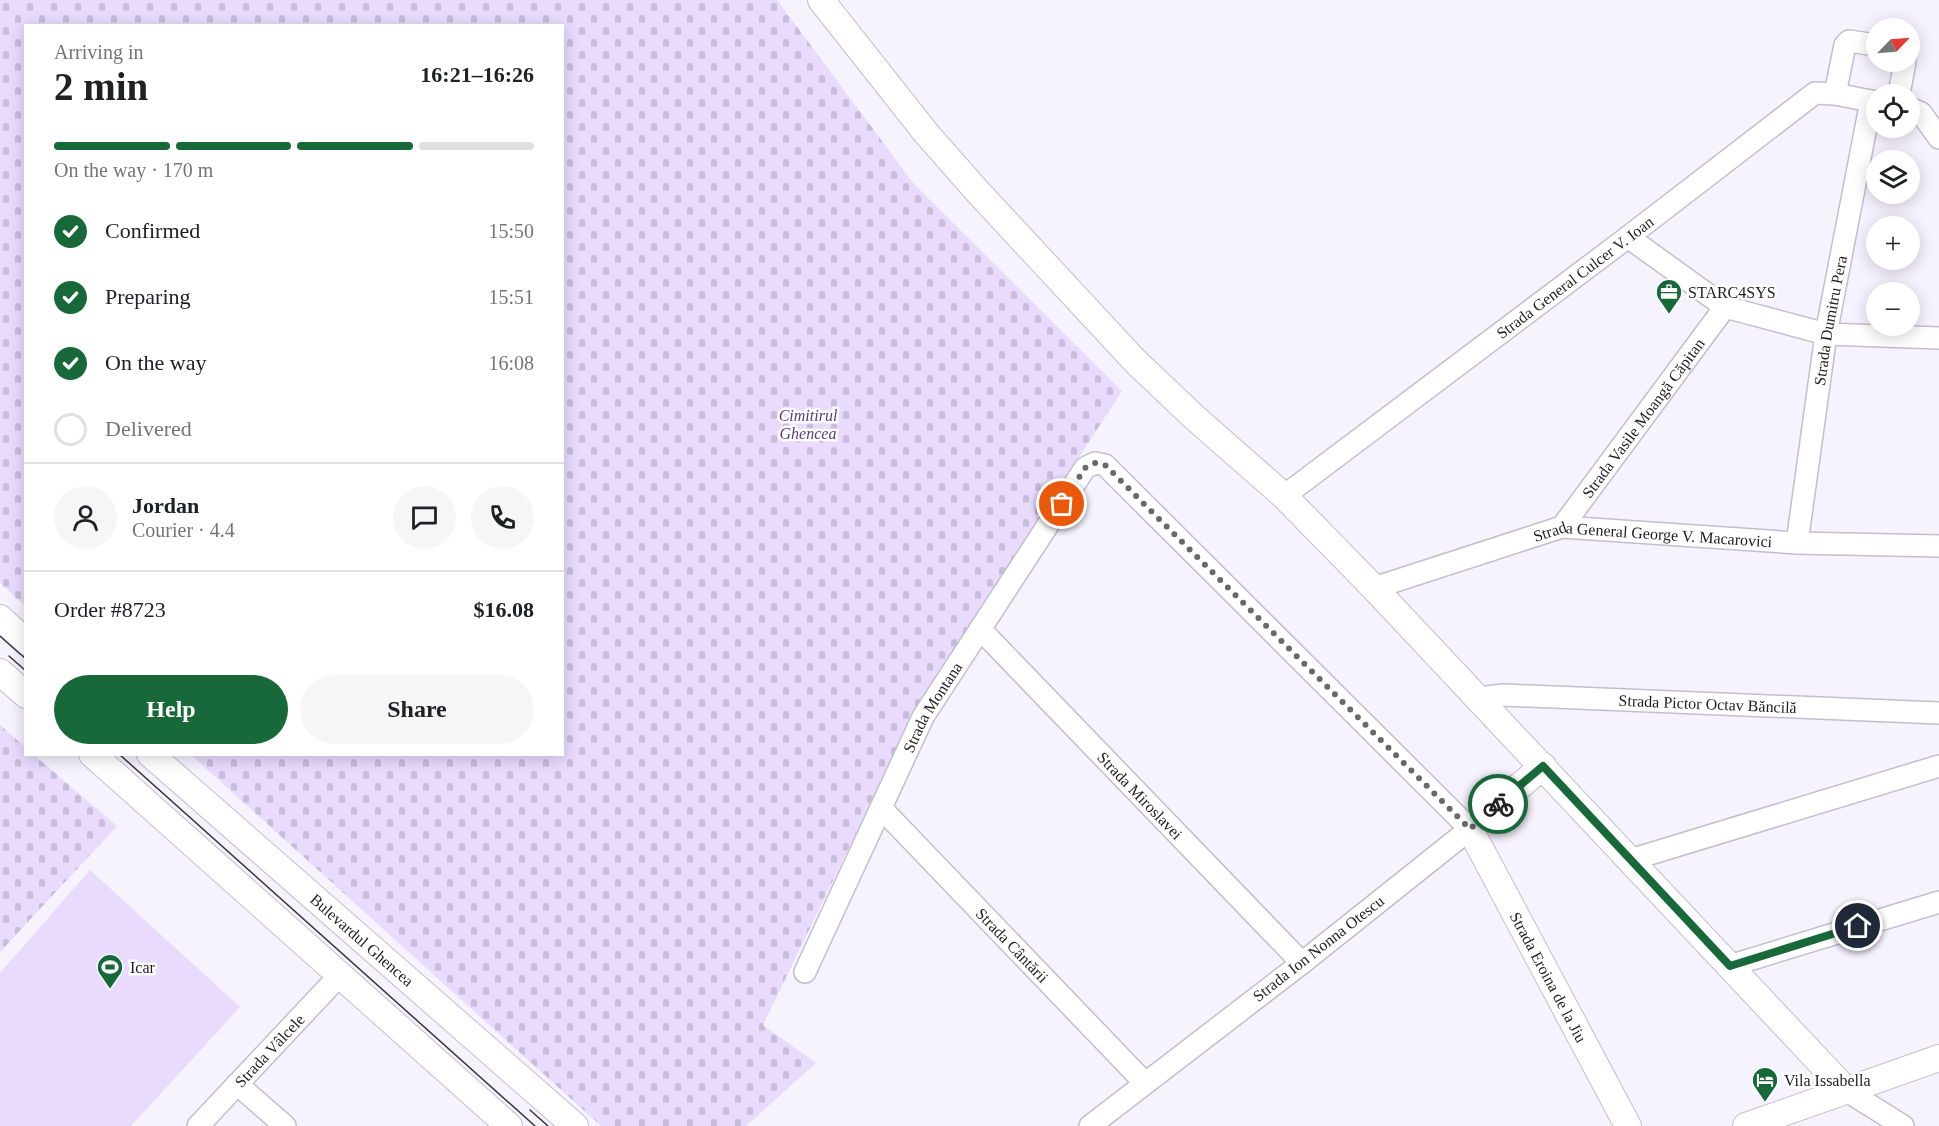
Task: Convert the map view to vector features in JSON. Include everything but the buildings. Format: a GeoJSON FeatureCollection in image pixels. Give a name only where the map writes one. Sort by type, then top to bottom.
{"type":"FeatureCollection","features":[{"type":"Feature","properties":{"kind":"main road"},"geometry":{"type":"LineString","coordinates":[[821,0],[926,133],[1128,353],[1194,417],[1284,496],[1374,588],[1846,1091]]}},
{"type":"Feature","properties":{"kind":"main road"},"geometry":{"type":"LineString","coordinates":[[0,618],[24,640]]}},
{"type":"Feature","properties":{"kind":"main road"},"geometry":{"type":"LineString","coordinates":[[0,672],[24,693]]}},
{"type":"Feature","properties":{"kind":"main road"},"geometry":{"type":"LineString","coordinates":[[94,756],[509,1126]]}},
{"type":"Feature","properties":{"kind":"main road"},"geometry":{"type":"LineString","coordinates":[[125,783],[149,756]]}},
{"type":"Feature","properties":{"kind":"main road","name":"Bulevardul Ghencea"},"geometry":{"type":"LineString","coordinates":[[151,756],[575,1126]]}},
{"type":"Feature","properties":{"kind":"main road","name":"Strada Ion Nonna Otescu"},"geometry":{"type":"LineString","coordinates":[[1470,829],[1543,766]]}},
{"type":"Feature","properties":{"kind":"main road","name":"Strada Eroina de la Jiu"},"geometry":{"type":"LineString","coordinates":[[1470,829],[1628,1126]]}},
{"type":"Feature","properties":{"kind":"main road"},"geometry":{"type":"LineString","coordinates":[[1746,1126],[1939,1058]]}},
{"type":"Feature","properties":{"kind":"street"},"geometry":{"type":"LineString","coordinates":[[1835,94],[1845,45],[1849,41],[1866,43]]}},
{"type":"Feature","properties":{"kind":"street","name":"Strada General Culcer V. Ioan"},"geometry":{"type":"LineString","coordinates":[[1284,496],[1815,93],[1866,100]]}},
{"type":"Feature","properties":{"kind":"street"},"geometry":{"type":"LineString","coordinates":[[1920,112],[1939,138]]}},
{"type":"Feature","properties":{"kind":"street","name":"Strada Dumitru Pera"},"geometry":{"type":"LineString","coordinates":[[1797,543],[1826,334],[1866,138]]}},
{"type":"Feature","properties":{"kind":"street"},"geometry":{"type":"LineString","coordinates":[[1628,237],[1725,307],[1826,334],[1939,338]]}},
{"type":"Feature","properties":{"kind":"street","name":"Strada Vasile Moangă Căpitan"},"geometry":{"type":"LineString","coordinates":[[1562,527],[1725,307]]}},
{"type":"Feature","properties":{"kind":"street","name":"Strada Montana"},"geometry":{"type":"LineString","coordinates":[[805,972],[923,717],[1085,468],[1095,463],[1105,465],[1470,829]]}},
{"type":"Feature","properties":{"kind":"street","name":"Strada General George V. Macarovici"},"geometry":{"type":"LineString","coordinates":[[1374,588],[1562,527],[1797,543],[1939,546]]}},
{"type":"Feature","properties":{"kind":"street","name":"Strada Miroslavei"},"geometry":{"type":"LineString","coordinates":[[980,629],[1302,963]]}},
{"type":"Feature","properties":{"kind":"street","name":"Strada Pictor Octav Băncilă"},"geometry":{"type":"LineString","coordinates":[[1477,698],[1504,695],[1939,713]]}},
{"type":"Feature","properties":{"kind":"street"},"geometry":{"type":"LineString","coordinates":[[1630,860],[1939,766]]}},
{"type":"Feature","properties":{"kind":"street","name":"Strada Cântării"},"geometry":{"type":"LineString","coordinates":[[881,808],[1144,1082]]}},
{"type":"Feature","properties":{"kind":"street","name":"Strada Ion Nonna Otescu"},"geometry":{"type":"LineString","coordinates":[[1090,1126],[1144,1082],[1302,963],[1470,829]]}},
{"type":"Feature","properties":{"kind":"street"},"geometry":{"type":"LineString","coordinates":[[1730,966],[1939,902]]}},
{"type":"Feature","properties":{"kind":"street","name":"Strada Vâlcele"},"geometry":{"type":"LineString","coordinates":[[198,1126],[339,976]]}},
{"type":"Feature","properties":{"kind":"street"},"geometry":{"type":"LineString","coordinates":[[237,1084],[285,1126]]}},
{"type":"Feature","properties":{"kind":"street"},"geometry":{"type":"LineString","coordinates":[[1846,1091],[1903,1126]]}},
{"type":"Feature","properties":{"kind":"green space","name":"Cimitirul Ghencea"},"geometry":{"type":"Polygon","coordinates":[[[0,0],[777,0],[914,184],[1122,391],[920,701],[763,1025],[816,1063],[746,1126],[601,1126],[192,756],[564,756],[564,24],[24,24],[24,605],[0,583],[0,0]]]}},
{"type":"Feature","properties":{"kind":"green space"},"geometry":{"type":"Polygon","coordinates":[[[0,725],[24,746],[24,756],[35,756],[117,826],[0,952],[0,725]]]}},
{"type":"Feature","properties":{"kind":"green space","name":"Icar"},"geometry":{"type":"Polygon","coordinates":[[[90,870],[240,1007],[131,1126],[0,1126],[0,973],[90,870]]]}},
{"type":"Feature","properties":{"kind":"tram line"},"geometry":{"type":"LineString","coordinates":[[0,636],[24,657]]}},
{"type":"Feature","properties":{"kind":"tram line"},"geometry":{"type":"LineString","coordinates":[[9,656],[24,669]]}},
{"type":"Feature","properties":{"kind":"tram line"},"geometry":{"type":"LineString","coordinates":[[121,756],[535,1126]]}},
{"type":"Feature","properties":{"kind":"tram line"},"geometry":{"type":"LineString","coordinates":[[530,1110],[548,1126]]}},
{"type":"Feature","properties":{"kind":"way so far"},"geometry":{"type":"LineString","coordinates":[[1062,504],[1085,468],[1095,463],[1105,465],[1470,829],[1498,804]]}},
{"type":"Feature","properties":{"kind":"place","name":"STARC4SYS"},"geometry":{"type":"Point","coordinates":[1669,315]}},
{"type":"Feature","properties":{"kind":"place","name":"Icar"},"geometry":{"type":"Point","coordinates":[110,990]}},
{"type":"Feature","properties":{"kind":"place","name":"Vila Issabella"},"geometry":{"type":"Point","coordinates":[1765,1103]}},
{"type":"Feature","properties":{"kind":"route"},"geometry":{"type":"LineString","coordinates":[[1498,804],[1543,766],[1730,966],[1858,926]]}}]}
